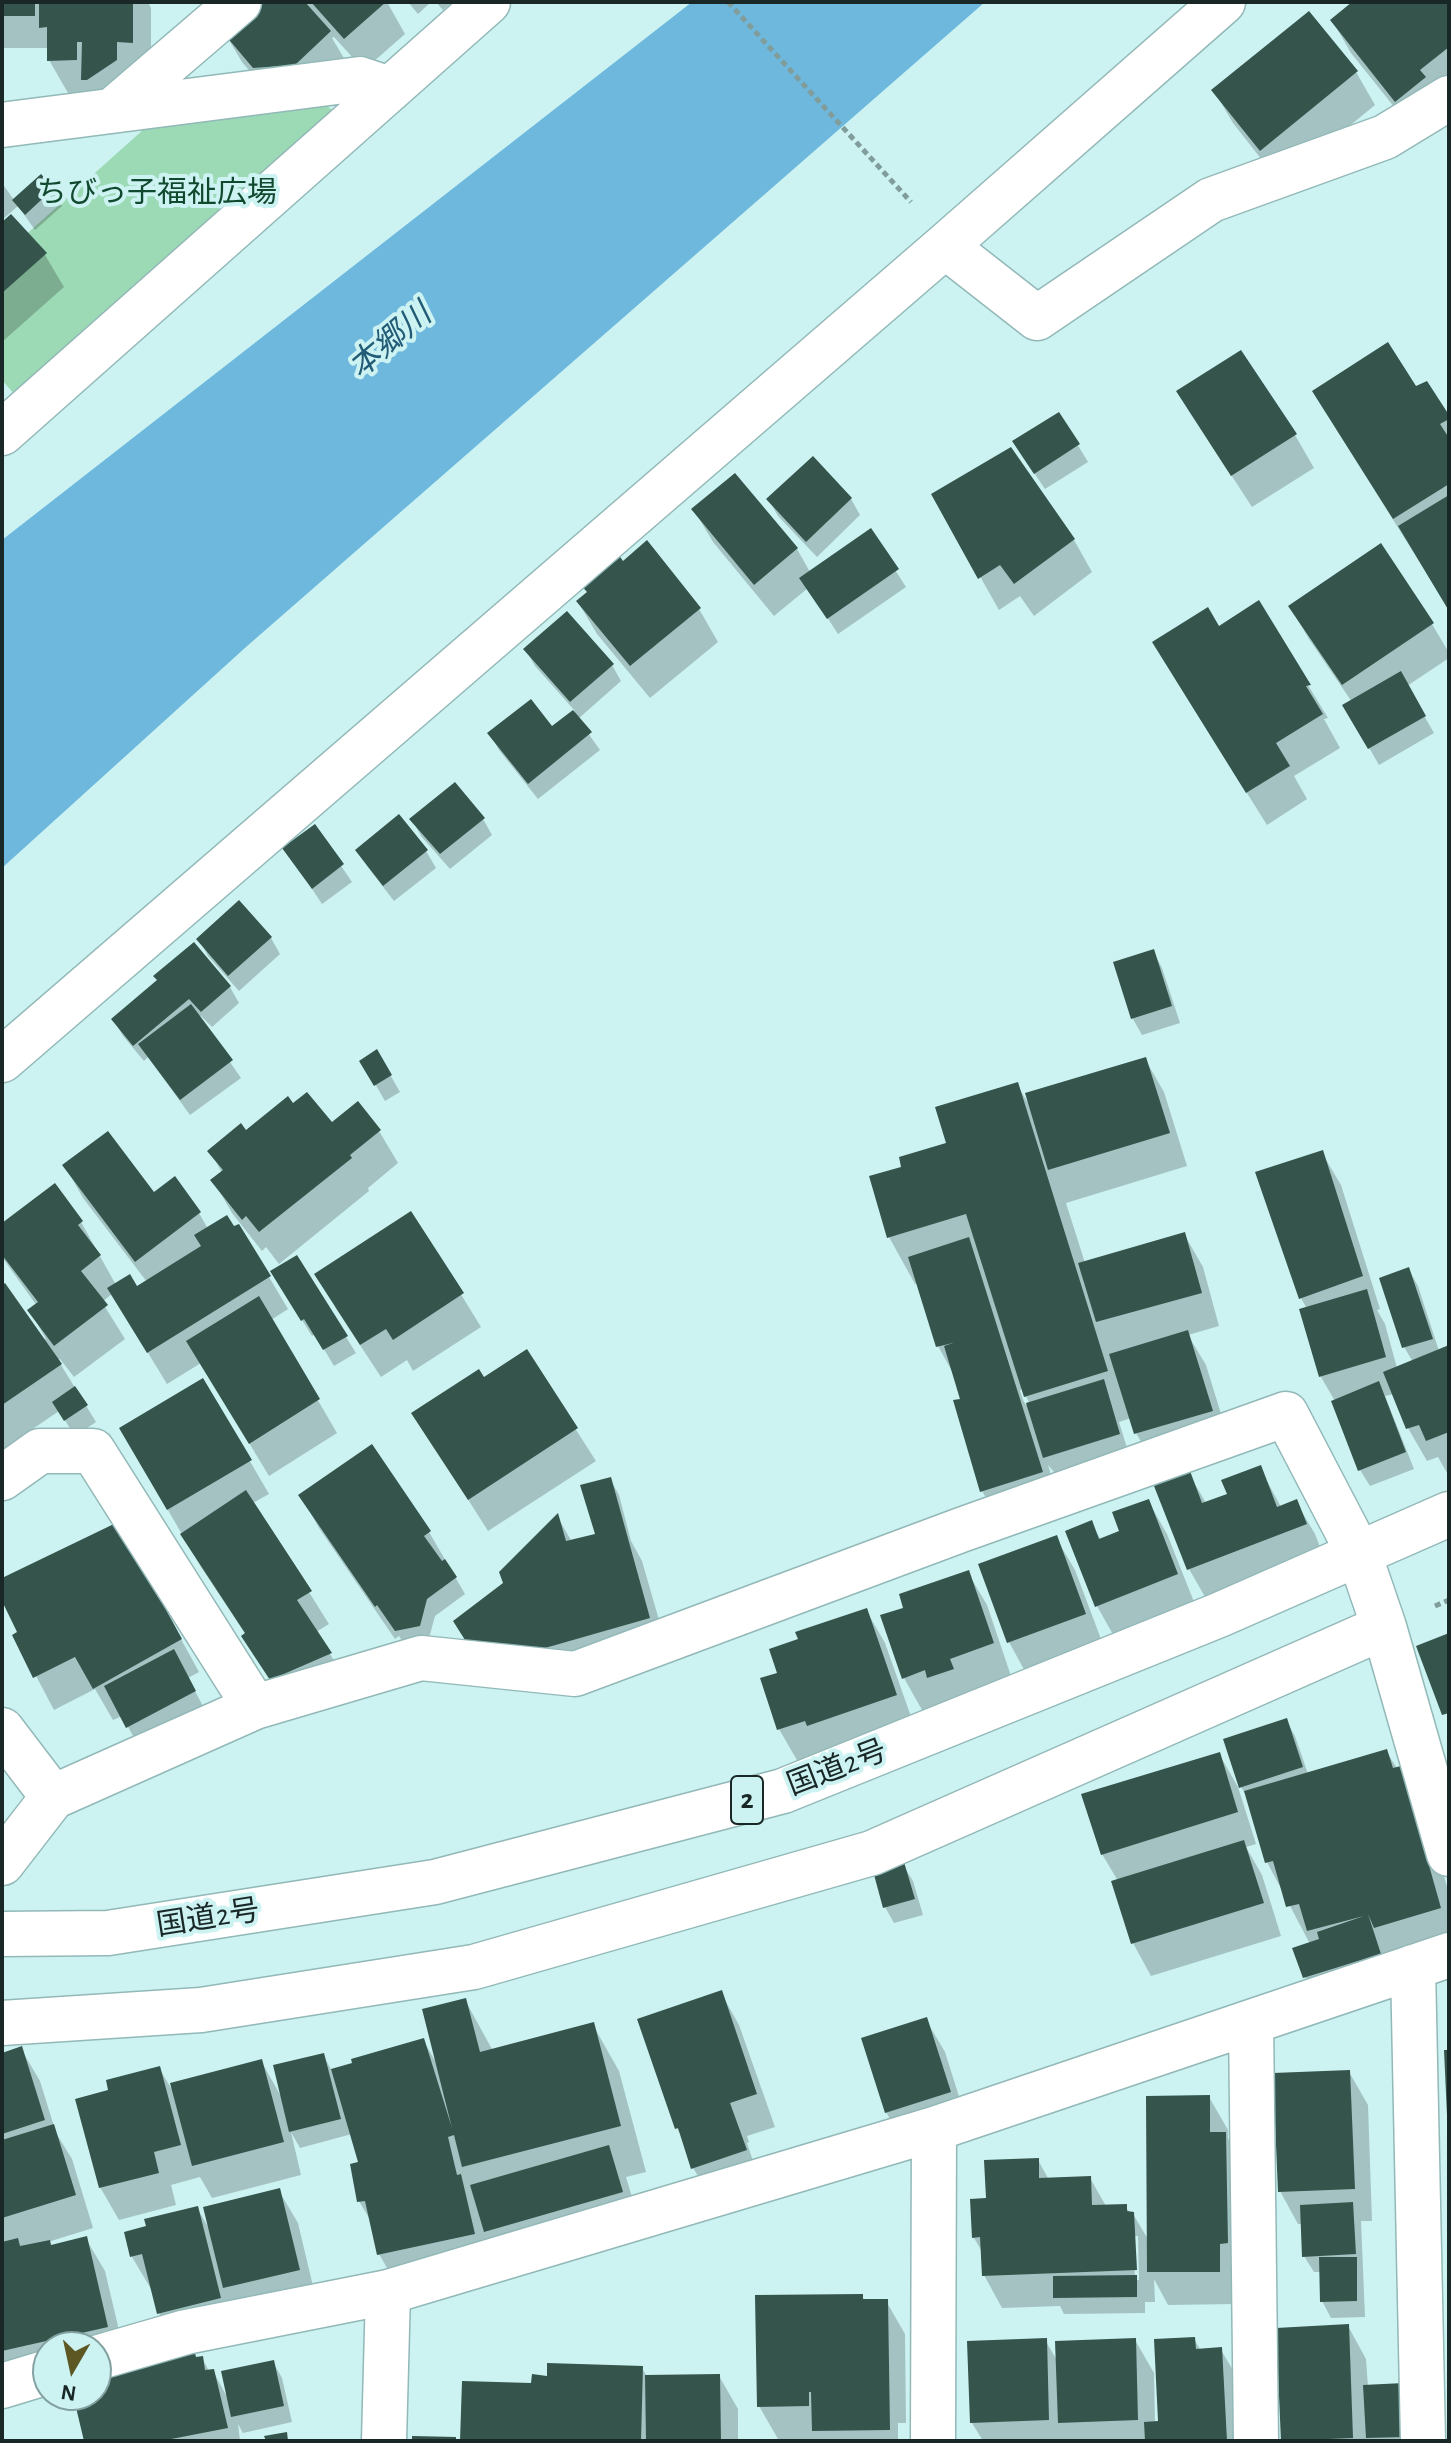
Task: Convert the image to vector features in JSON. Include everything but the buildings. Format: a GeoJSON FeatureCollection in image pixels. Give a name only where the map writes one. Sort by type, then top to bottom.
{"type":"FeatureCollection","features":[{"type":"Feature","properties":{"kind":"main road"},"geometry":{"type":"LineString","coordinates":[[113,110],[239,2]]}},
{"type":"Feature","properties":{"kind":"main road"},"geometry":{"type":"LineString","coordinates":[[2,433],[488,2]]}},
{"type":"Feature","properties":{"kind":"main road"},"geometry":{"type":"LineString","coordinates":[[2,1060],[1223,2]]}},
{"type":"Feature","properties":{"kind":"main road"},"geometry":{"type":"LineString","coordinates":[[2,125],[360,79],[390,89]]}},
{"type":"Feature","properties":{"kind":"main road"},"geometry":{"type":"LineString","coordinates":[[945,246],[1037,318],[1211,200],[1385,137],[1449,98]]}},
{"type":"Feature","properties":{"kind":"main road"},"geometry":{"type":"LineString","coordinates":[[2,1863],[53,1797],[255,1707],[421,1658],[575,1674],[961,1530],[1286,1414],[1359,1554],[1384,1627],[1449,1854]]}},
{"type":"Feature","properties":{"kind":"main road"},"geometry":{"type":"LineString","coordinates":[[2,1478],[40,1451],[93,1451],[255,1707]]}},
{"type":"Feature","properties":{"kind":"main road","name":"国道2号"},"geometry":{"type":"LineString","coordinates":[[2,1934],[108,1933],[435,1882],[783,1791],[1204,1621],[1449,1514]]}},
{"type":"Feature","properties":{"kind":"main road"},"geometry":{"type":"LineString","coordinates":[[2,2023],[201,2010],[474,1967],[505,1959],[872,1853],[1384,1627]]}},
{"type":"Feature","properties":{"kind":"main road"},"geometry":{"type":"LineString","coordinates":[[2,1730],[53,1797]]}},
{"type":"Feature","properties":{"kind":"main road"},"geometry":{"type":"LineString","coordinates":[[112,2353],[186,2332],[388,2292],[934,2129],[1431,1961],[1423,2441]]}},
{"type":"Feature","properties":{"kind":"main road"},"geometry":{"type":"LineString","coordinates":[[1251,2022],[1256,2441]]}},
{"type":"Feature","properties":{"kind":"main road"},"geometry":{"type":"LineString","coordinates":[[933,2441],[934,2129]]}},
{"type":"Feature","properties":{"kind":"main road"},"geometry":{"type":"LineString","coordinates":[[384,2441],[388,2292]]}},
{"type":"Feature","properties":{"kind":"main road"},"geometry":{"type":"LineString","coordinates":[[2,2386],[32,2377]]}},
{"type":"Feature","properties":{"kind":"path"},"geometry":{"type":"LineString","coordinates":[[728,2],[905,194]]}},
{"type":"Feature","properties":{"kind":"green space","name":"ちびっ子福祉広場"},"geometry":{"type":"Polygon","coordinates":[[[321,100],[333,111],[15,395],[2,380],[2,256],[144,129],[321,100]]]}},
{"type":"Feature","properties":{"kind":"water","name":"本郷川"},"geometry":{"type":"Polygon","coordinates":[[[692,2],[985,2],[246,647],[2,868],[2,540],[692,2]]]}}]}
